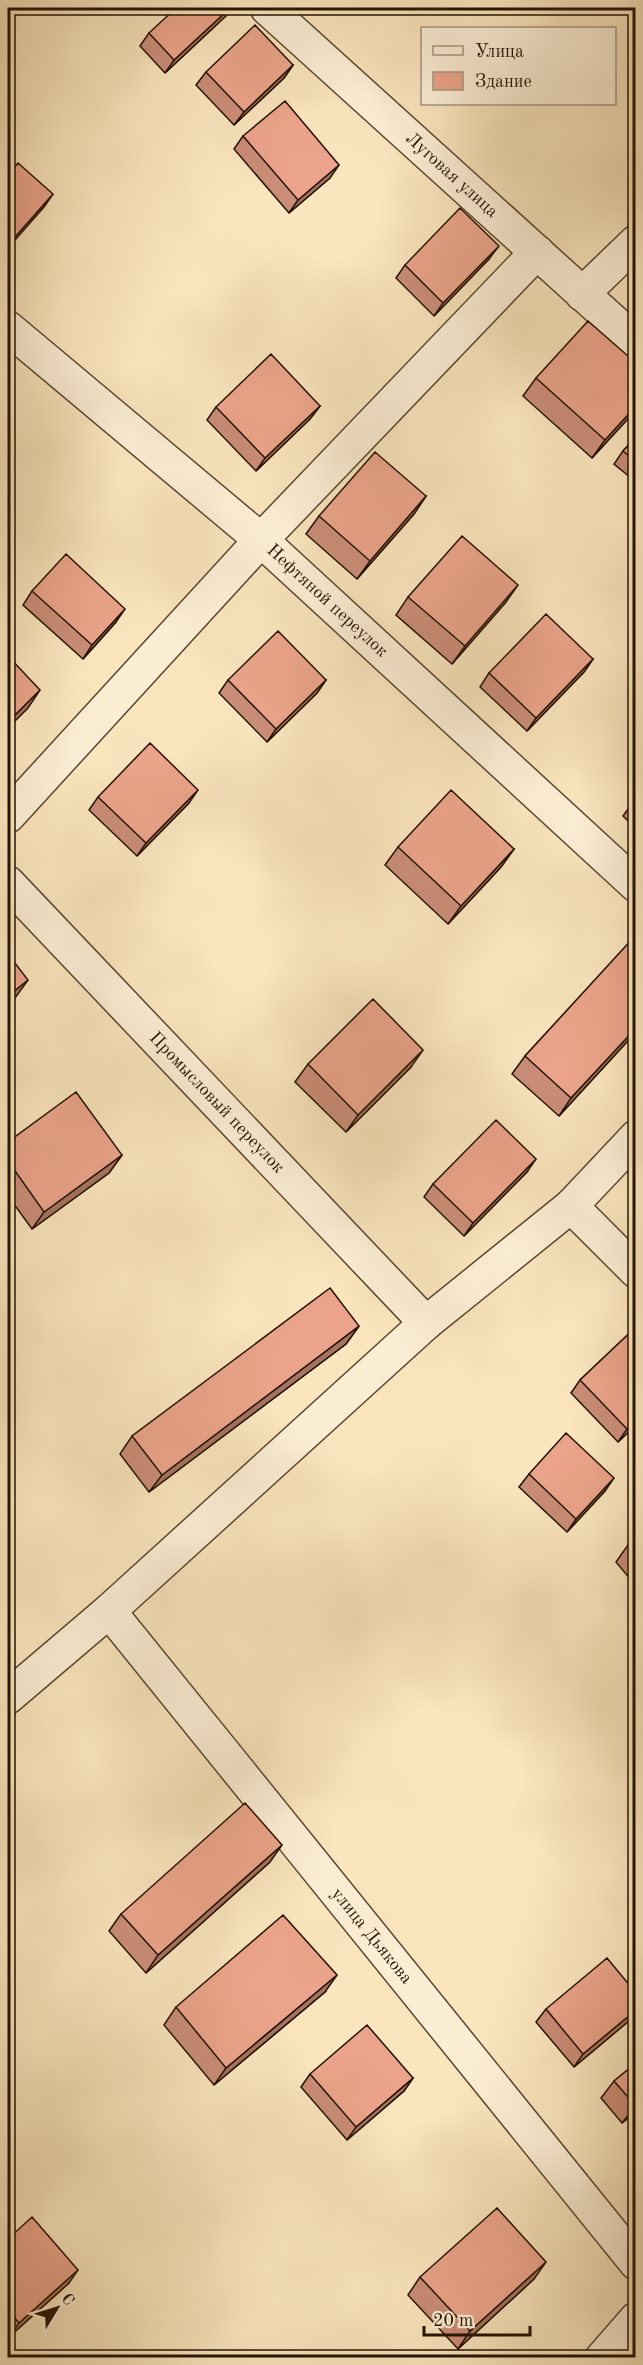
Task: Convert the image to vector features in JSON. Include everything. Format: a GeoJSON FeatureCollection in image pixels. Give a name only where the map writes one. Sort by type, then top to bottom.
{"type":"FeatureCollection","features":[{"type":"Feature","properties":{"kind":"street","name":"Луговая улица"},"geometry":{"type":"LineString","coordinates":[[267,8],[636,342]]}},
{"type":"Feature","properties":{"kind":"street"},"geometry":{"type":"LineString","coordinates":[[582,294],[636,242]]}},
{"type":"Feature","properties":{"kind":"street"},"geometry":{"type":"LineString","coordinates":[[8,816],[261,540],[537,252]]}},
{"type":"Feature","properties":{"kind":"street","name":"Нефтяной переулок"},"geometry":{"type":"LineString","coordinates":[[8,329],[261,540],[636,885]]}},
{"type":"Feature","properties":{"kind":"street","name":"Промысловый переулок"},"geometry":{"type":"LineString","coordinates":[[8,883],[426,1323]]}},
{"type":"Feature","properties":{"kind":"street"},"geometry":{"type":"LineString","coordinates":[[8,1697],[110,1611],[426,1323],[571,1206],[636,1137]]}},
{"type":"Feature","properties":{"kind":"street"},"geometry":{"type":"LineString","coordinates":[[571,1206],[636,1271]]}},
{"type":"Feature","properties":{"kind":"street","name":"улица Дьякова"},"geometry":{"type":"LineString","coordinates":[[110,1611],[636,2263]]}},
{"type":"Feature","properties":{"kind":"street"},"geometry":{"type":"LineString","coordinates":[[602,2358],[636,2319]]}},
{"type":"Feature","properties":{"kind":"building"},"geometry":{"type":"Polygon","coordinates":[[[176,8],[230,8],[174,60],[149,33],[176,8]]]}},
{"type":"Feature","properties":{"kind":"building"},"geometry":{"type":"Polygon","coordinates":[[[255,25],[293,65],[244,112],[206,72],[255,25]]]}},
{"type":"Feature","properties":{"kind":"building"},"geometry":{"type":"Polygon","coordinates":[[[285,101],[339,165],[298,200],[243,136],[285,101]]]}},
{"type":"Feature","properties":{"kind":"building"},"geometry":{"type":"Polygon","coordinates":[[[18,163],[53,194],[8,245],[8,175],[18,163]]]}},
{"type":"Feature","properties":{"kind":"building"},"geometry":{"type":"Polygon","coordinates":[[[460,208],[499,246],[443,303],[405,265],[460,208]]]}},
{"type":"Feature","properties":{"kind":"building"},"geometry":{"type":"Polygon","coordinates":[[[588,321],[636,363],[636,406],[605,440],[536,378],[588,321]]]}},
{"type":"Feature","properties":{"kind":"building"},"geometry":{"type":"Polygon","coordinates":[[[271,354],[320,406],[265,458],[216,407],[271,354]]]}},
{"type":"Feature","properties":{"kind":"building"},"geometry":{"type":"Polygon","coordinates":[[[636,437],[636,462],[623,451],[636,437]]]}},
{"type":"Feature","properties":{"kind":"building"},"geometry":{"type":"Polygon","coordinates":[[[375,452],[426,496],[370,561],[319,516],[375,452]]]}},
{"type":"Feature","properties":{"kind":"building"},"geometry":{"type":"Polygon","coordinates":[[[462,536],[518,585],[465,646],[408,597],[462,536]]]}},
{"type":"Feature","properties":{"kind":"building"},"geometry":{"type":"Polygon","coordinates":[[[66,554],[125,609],[92,645],[32,591],[66,554]]]}},
{"type":"Feature","properties":{"kind":"building"},"geometry":{"type":"Polygon","coordinates":[[[546,614],[593,659],[536,718],[489,673],[546,614]]]}},
{"type":"Feature","properties":{"kind":"building"},"geometry":{"type":"Polygon","coordinates":[[[278,631],[326,680],[276,729],[228,680],[278,631]]]}},
{"type":"Feature","properties":{"kind":"building"},"geometry":{"type":"Polygon","coordinates":[[[8,656],[40,690],[8,722],[8,656]]]}},
{"type":"Feature","properties":{"kind":"building"},"geometry":{"type":"Polygon","coordinates":[[[150,743],[198,790],[146,843],[98,797],[150,743]]]}},
{"type":"Feature","properties":{"kind":"building"},"geometry":{"type":"Polygon","coordinates":[[[451,790],[514,849],[461,906],[398,847],[451,790]]]}},
{"type":"Feature","properties":{"kind":"building"},"geometry":{"type":"Polygon","coordinates":[[[635,936],[636,1028],[571,1098],[525,1056],[635,936]]]}},
{"type":"Feature","properties":{"kind":"building"},"geometry":{"type":"Polygon","coordinates":[[[8,954],[28,980],[8,996],[8,954]]]}},
{"type":"Feature","properties":{"kind":"building"},"geometry":{"type":"Polygon","coordinates":[[[373,999],[423,1050],[358,1115],[308,1064],[373,999]]]}},
{"type":"Feature","properties":{"kind":"building"},"geometry":{"type":"Polygon","coordinates":[[[76,1092],[122,1155],[44,1212],[8,1161],[8,1142],[76,1092]]]}},
{"type":"Feature","properties":{"kind":"building"},"geometry":{"type":"Polygon","coordinates":[[[496,1120],[536,1159],[473,1223],[433,1184],[496,1120]]]}},
{"type":"Feature","properties":{"kind":"building"},"geometry":{"type":"Polygon","coordinates":[[[330,1288],[359,1326],[162,1475],[132,1436],[330,1288]]]}},
{"type":"Feature","properties":{"kind":"building"},"geometry":{"type":"Polygon","coordinates":[[[636,1327],[636,1421],[627,1429],[580,1380],[636,1327]]]}},
{"type":"Feature","properties":{"kind":"building"},"geometry":{"type":"Polygon","coordinates":[[[566,1433],[614,1478],[576,1519],[529,1474],[566,1433]]]}},
{"type":"Feature","properties":{"kind":"building"},"geometry":{"type":"Polygon","coordinates":[[[636,1538],[636,1553],[628,1545],[636,1538]]]}},
{"type":"Feature","properties":{"kind":"building"},"geometry":{"type":"Polygon","coordinates":[[[245,1803],[282,1845],[158,1955],[121,1914],[245,1803]]]}},
{"type":"Feature","properties":{"kind":"building"},"geometry":{"type":"Polygon","coordinates":[[[283,1915],[337,1975],[226,2068],[176,2007],[283,1915]]]}},
{"type":"Feature","properties":{"kind":"building"},"geometry":{"type":"Polygon","coordinates":[[[607,1958],[636,1993],[636,2010],[583,2054],[546,2009],[607,1958]]]}},
{"type":"Feature","properties":{"kind":"building"},"geometry":{"type":"Polygon","coordinates":[[[367,2025],[413,2078],[356,2127],[310,2074],[367,2025]]]}},
{"type":"Feature","properties":{"kind":"building"},"geometry":{"type":"Polygon","coordinates":[[[636,2063],[636,2105],[635,2105],[614,2081],[636,2063]]]}},
{"type":"Feature","properties":{"kind":"building"},"geometry":{"type":"Polygon","coordinates":[[[497,2208],[546,2262],[470,2331],[420,2277],[497,2208]]]}},
{"type":"Feature","properties":{"kind":"building"},"geometry":{"type":"Polygon","coordinates":[[[32,2217],[78,2270],[19,2323],[8,2310],[8,2239],[32,2217]]]}}]}
